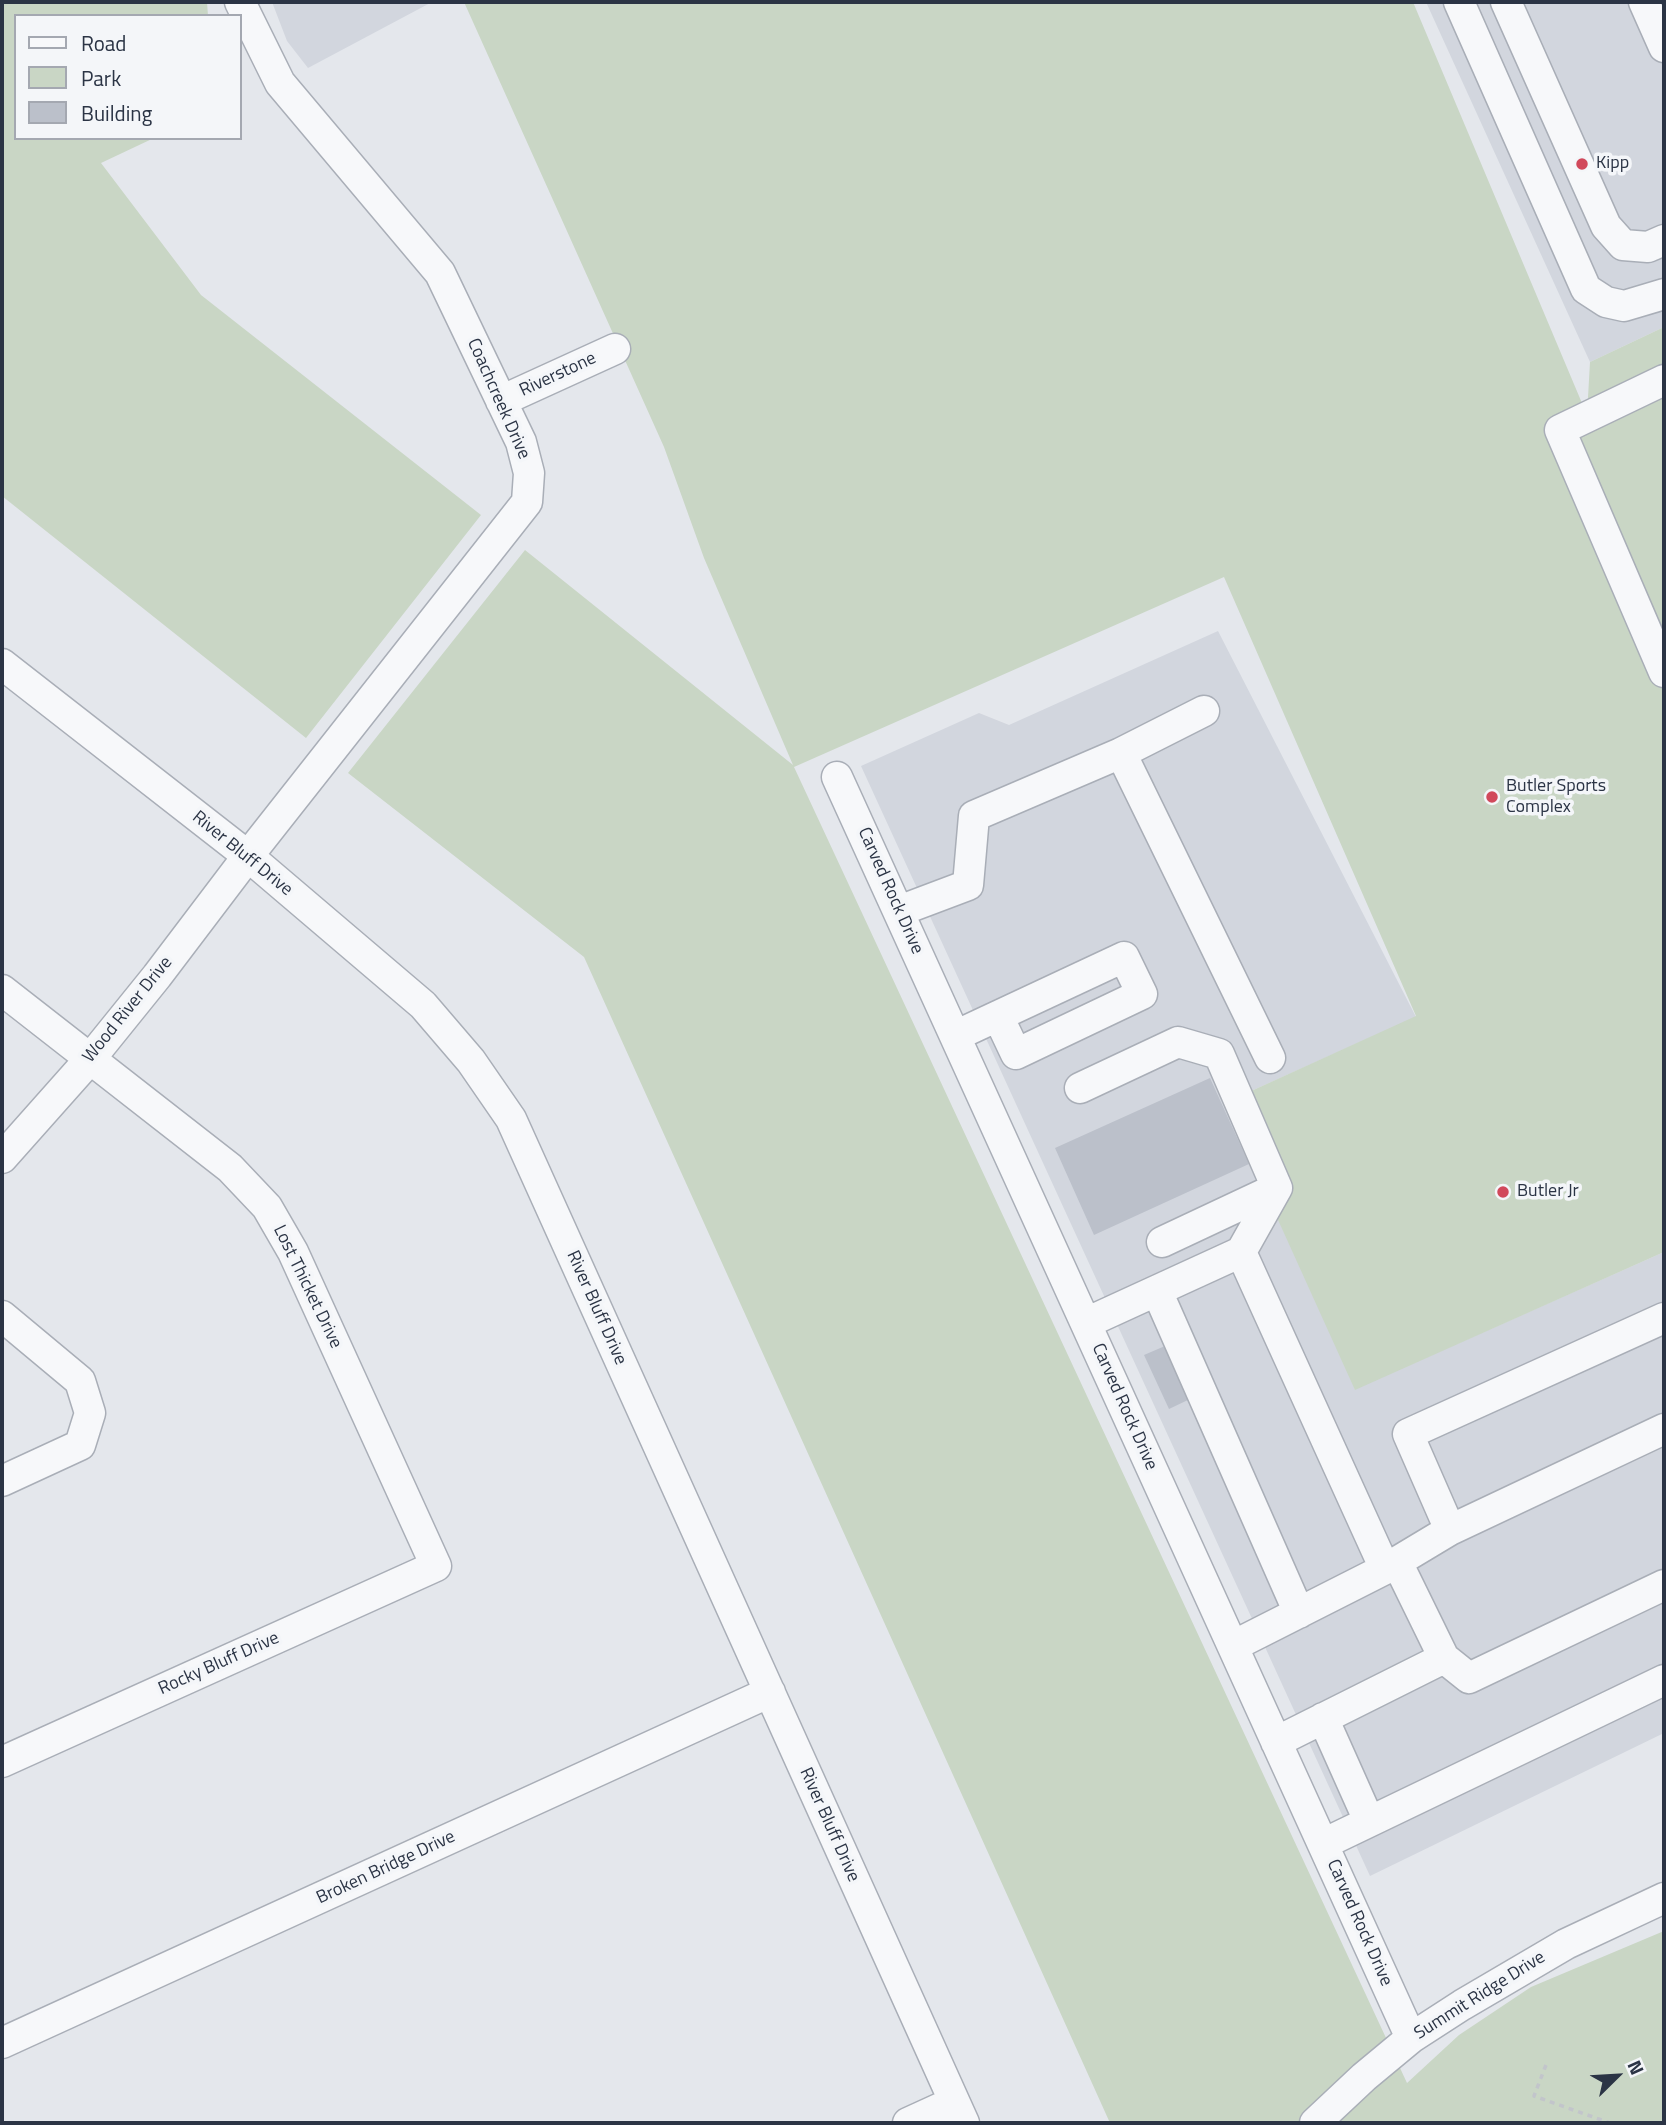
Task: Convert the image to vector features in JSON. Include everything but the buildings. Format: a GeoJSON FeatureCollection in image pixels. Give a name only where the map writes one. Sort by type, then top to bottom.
{"type":"FeatureCollection","features":[{"type":"Feature","properties":{"kind":"street","name":"Coachcreek Drive"},"geometry":{"type":"LineString","coordinates":[[240,2],[280,83],[440,273],[521,442],[529,473],[527,502],[248,856]]}},
{"type":"Feature","properties":{"kind":"street"},"geometry":{"type":"LineString","coordinates":[[1459,2],[1586,289],[1606,302],[1624,306],[1664,293]]}},
{"type":"Feature","properties":{"kind":"street"},"geometry":{"type":"LineString","coordinates":[[1506,2],[1606,226],[1623,245],[1648,247],[1664,240]]}},
{"type":"Feature","properties":{"kind":"street"},"geometry":{"type":"LineString","coordinates":[[1644,2],[1664,47]]}},
{"type":"Feature","properties":{"kind":"street","name":"Riverstone"},"geometry":{"type":"LineString","coordinates":[[501,401],[615,349]]}},
{"type":"Feature","properties":{"kind":"street"},"geometry":{"type":"LineString","coordinates":[[1661,655],[1560,430],[1664,380]]}},
{"type":"Feature","properties":{"kind":"street","name":"River Bluff Drive"},"geometry":{"type":"LineString","coordinates":[[2,664],[248,856],[423,1005],[471,1061],[511,1119],[959,2113]]}},
{"type":"Feature","properties":{"kind":"street"},"geometry":{"type":"LineString","coordinates":[[899,911],[968,885],[974,816],[1121,753],[1204,711]]}},
{"type":"Feature","properties":{"kind":"street"},"geometry":{"type":"LineString","coordinates":[[1121,753],[1270,1058]]}},
{"type":"Feature","properties":{"kind":"street","name":"Carved Rock Drive"},"geometry":{"type":"LineString","coordinates":[[837,776],[1411,2038]]}},
{"type":"Feature","properties":{"kind":"street","name":"Wood River Drive"},"geometry":{"type":"LineString","coordinates":[[2,1158],[90,1059],[248,856]]}},
{"type":"Feature","properties":{"kind":"street","name":"Lost Thicket Drive"},"geometry":{"type":"LineString","coordinates":[[2,990],[230,1168],[267,1207],[292,1251],[436,1566]]}},
{"type":"Feature","properties":{"kind":"street"},"geometry":{"type":"LineString","coordinates":[[955,1036],[998,1016]]}},
{"type":"Feature","properties":{"kind":"street"},"geometry":{"type":"LineString","coordinates":[[1080,1088],[1178,1042],[1219,1054],[1277,1188]]}},
{"type":"Feature","properties":{"kind":"street"},"geometry":{"type":"LineString","coordinates":[[1086,1322],[1241,1252],[1277,1188]]}},
{"type":"Feature","properties":{"kind":"street"},"geometry":{"type":"LineString","coordinates":[[1162,1242],[1277,1188]]}},
{"type":"Feature","properties":{"kind":"street"},"geometry":{"type":"LineString","coordinates":[[1241,1252],[1391,1565],[1444,1658],[1468,1678],[1664,1585]]}},
{"type":"Feature","properties":{"kind":"street"},"geometry":{"type":"LineString","coordinates":[[1157,1291],[1299,1613]]}},
{"type":"Feature","properties":{"kind":"street"},"geometry":{"type":"LineString","coordinates":[[2,1316],[80,1381],[90,1413],[80,1445],[2,1481]]}},
{"type":"Feature","properties":{"kind":"street"},"geometry":{"type":"LineString","coordinates":[[1450,1530],[1408,1434],[1664,1318]]}},
{"type":"Feature","properties":{"kind":"street"},"geometry":{"type":"LineString","coordinates":[[1233,1646],[1391,1565],[1450,1530],[1664,1429]]}},
{"type":"Feature","properties":{"kind":"street","name":"Rocky Bluff Drive"},"geometry":{"type":"LineString","coordinates":[[2,1762],[436,1566]]}},
{"type":"Feature","properties":{"kind":"street"},"geometry":{"type":"LineString","coordinates":[[1276,1742],[1444,1658]]}},
{"type":"Feature","properties":{"kind":"street"},"geometry":{"type":"LineString","coordinates":[[1323,1844],[1664,1680]]}},
{"type":"Feature","properties":{"kind":"street","name":"Broken Bridge Drive"},"geometry":{"type":"LineString","coordinates":[[2,2043],[770,1692]]}},
{"type":"Feature","properties":{"kind":"street"},"geometry":{"type":"LineString","coordinates":[[1323,1718],[1369,1821]]}},
{"type":"Feature","properties":{"kind":"street","name":"Summit Ridge Drive"},"geometry":{"type":"LineString","coordinates":[[1315,2123],[1411,2038],[1515,1972],[1566,1944],[1664,1898]]}},
{"type":"Feature","properties":{"kind":"street"},"geometry":{"type":"LineString","coordinates":[[908,2123],[959,2113]]}},
{"type":"Feature","properties":{"kind":"path"},"geometry":{"type":"LineString","coordinates":[[1546,2065],[1534,2096],[1610,2123]]}},
{"type":"Feature","properties":{"kind":"shaded area"},"geometry":{"type":"Polygon","coordinates":[[[272,2],[432,2],[308,68],[287,41],[272,2]]]}},
{"type":"Feature","properties":{"kind":"shaded area","name":"Kipp"},"geometry":{"type":"Polygon","coordinates":[[[1426,2],[1664,2],[1664,327],[1590,362],[1426,2]]]}},
{"type":"Feature","properties":{"kind":"shaded area"},"geometry":{"type":"Polygon","coordinates":[[[1218,631],[1416,1017],[1249,1092],[1293,1190],[1355,1389],[1664,1252],[1664,1733],[1370,1876],[861,766],[979,713],[1009,725],[1218,631]]]}},
{"type":"Feature","properties":{"kind":"green space"},"geometry":{"type":"Polygon","coordinates":[[[2,2],[207,2],[208,14],[14,14],[14,140],[150,140],[101,163],[201,295],[481,515],[306,738],[2,496],[2,2]]]}},
{"type":"Feature","properties":{"kind":"green space"},"geometry":{"type":"Polygon","coordinates":[[[464,2],[1413,2],[1587,415],[1590,362],[1664,327],[1664,1252],[1355,1390],[1274,1211],[1293,1190],[1249,1092],[1416,1016],[1224,577],[794,767],[1407,2083],[1459,2035],[1531,1987],[1664,1931],[1664,2123],[1110,2123],[584,957],[348,773],[525,550],[793,765],[704,558],[664,447],[464,2]]]}},
{"type":"Feature","properties":{"kind":"place","name":"Kipp"},"geometry":{"type":"Point","coordinates":[1582,164]}},
{"type":"Feature","properties":{"kind":"place","name":"Butler Sports Complex"},"geometry":{"type":"Point","coordinates":[1492,797]}},
{"type":"Feature","properties":{"kind":"place","name":"Butler Jr"},"geometry":{"type":"Point","coordinates":[1503,1192]}}]}
